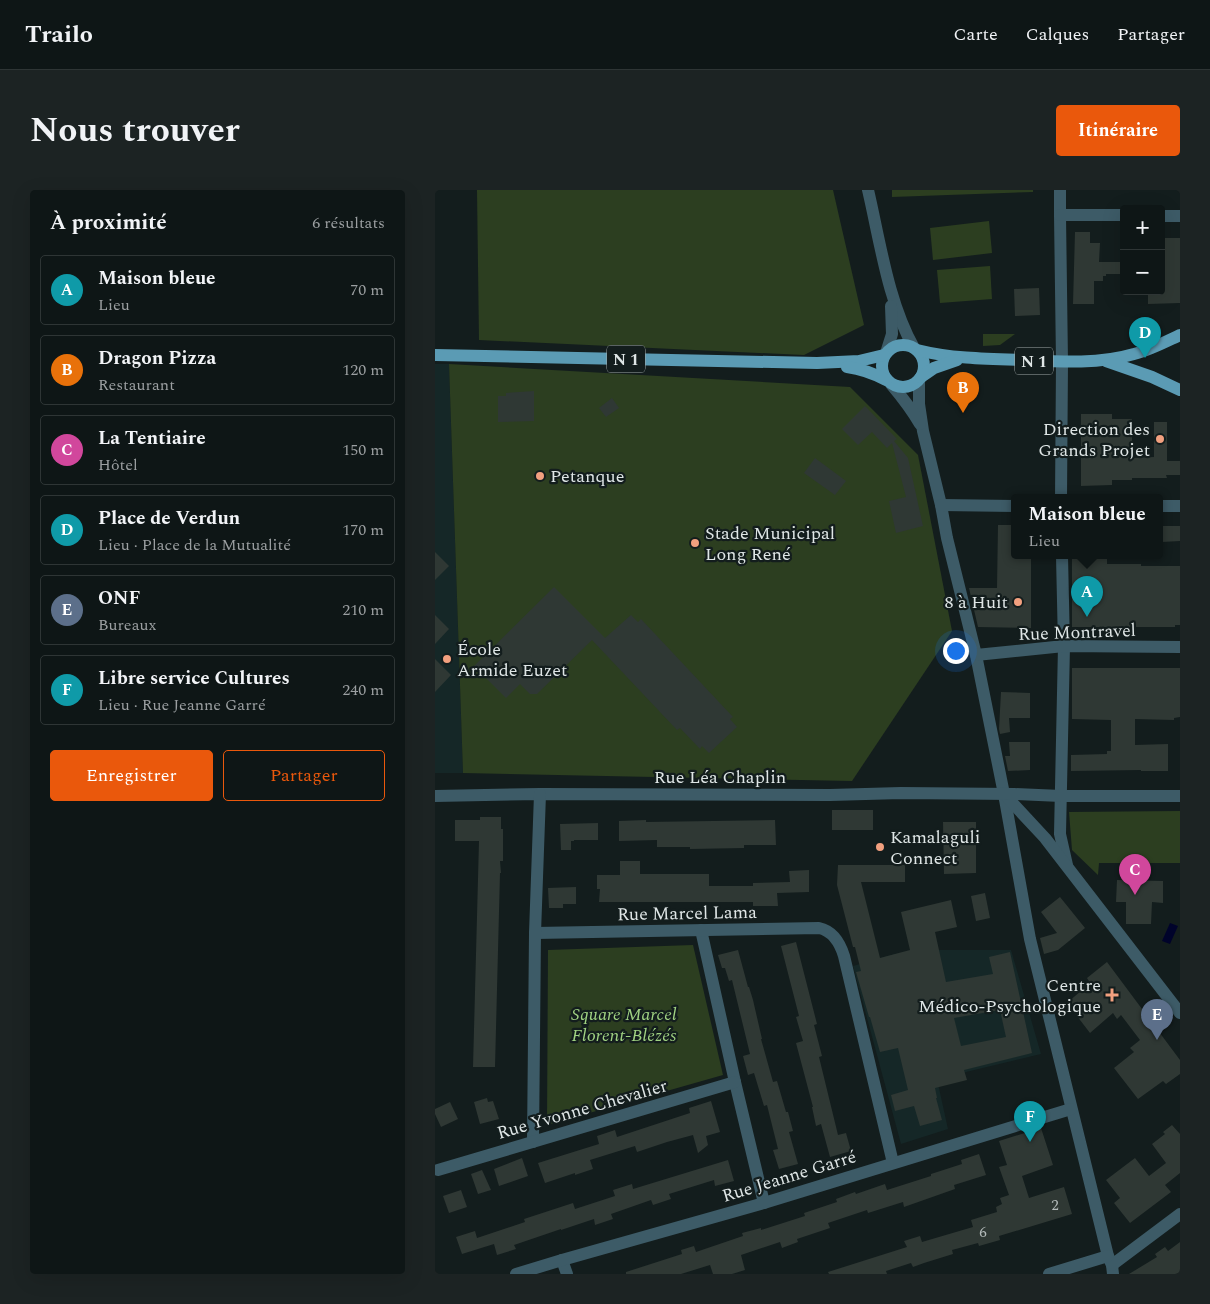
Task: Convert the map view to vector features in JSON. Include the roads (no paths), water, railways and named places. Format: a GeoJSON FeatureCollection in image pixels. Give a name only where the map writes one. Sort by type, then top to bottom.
{"type":"FeatureCollection","features":[{"type":"Feature","properties":{"kind":"main road","name":"N 1"},"geometry":{"type":"LineString","coordinates":[[435,356],[817,363],[859,361],[885,354],[899,345],[904,345],[943,356],[964,358],[1062,362],[1103,361],[1134,354],[1180,335]]}},
{"type":"Feature","properties":{"kind":"main road"},"geometry":{"type":"LineString","coordinates":[[915,349],[921,355],[924,366],[920,378]]}},
{"type":"Feature","properties":{"kind":"main road"},"geometry":{"type":"LineString","coordinates":[[885,354],[881,366],[883,376],[889,382]]}},
{"type":"Feature","properties":{"kind":"main road","name":"N 1"},"geometry":{"type":"LineString","coordinates":[[817,363],[861,369],[898,387],[906,388],[939,366],[964,358]]}},
{"type":"Feature","properties":{"kind":"main road","name":"N 1"},"geometry":{"type":"LineString","coordinates":[[1103,361],[1152,377],[1180,390]]}},
{"type":"Feature","properties":{"kind":"street"},"geometry":{"type":"LineString","coordinates":[[868,190],[889,284],[906,335],[915,349]]}},
{"type":"Feature","properties":{"kind":"street"},"geometry":{"type":"LineString","coordinates":[[1060,190],[1061,494]]}},
{"type":"Feature","properties":{"kind":"street"},"geometry":{"type":"LineString","coordinates":[[1059,215],[1120,215]]}},
{"type":"Feature","properties":{"kind":"street"},"geometry":{"type":"LineString","coordinates":[[1165,216],[1180,216]]}},
{"type":"Feature","properties":{"kind":"street"},"geometry":{"type":"LineString","coordinates":[[885,354],[893,326],[889,284]]}},
{"type":"Feature","properties":{"kind":"street"},"geometry":{"type":"LineString","coordinates":[[920,378],[919,404],[923,431],[976,655],[1004,794],[1030,939],[1111,1265]]}},
{"type":"Feature","properties":{"kind":"street"},"geometry":{"type":"LineString","coordinates":[[889,382],[914,414],[923,431]]}},
{"type":"Feature","properties":{"kind":"street"},"geometry":{"type":"LineString","coordinates":[[941,505],[1011,506]]}},
{"type":"Feature","properties":{"kind":"street"},"geometry":{"type":"LineString","coordinates":[[1163,506],[1180,506]]}},
{"type":"Feature","properties":{"kind":"street"},"geometry":{"type":"LineString","coordinates":[[1063,559],[1064,646],[1060,834],[1067,865]]}},
{"type":"Feature","properties":{"kind":"street","name":"Rue Montravel"},"geometry":{"type":"LineString","coordinates":[[976,655],[1064,646],[1180,647]]}},
{"type":"Feature","properties":{"kind":"street"},"geometry":{"type":"LineString","coordinates":[[533,1142],[535,933],[539,794]]}},
{"type":"Feature","properties":{"kind":"street","name":"Rue Léa Chaplin"},"geometry":{"type":"LineString","coordinates":[[435,796],[539,794],[1004,794],[1180,796]]}},
{"type":"Feature","properties":{"kind":"street"},"geometry":{"type":"LineString","coordinates":[[1004,794],[1067,865],[1180,1013]]}},
{"type":"Feature","properties":{"kind":"street","name":"Rue Marcel Lama"},"geometry":{"type":"LineString","coordinates":[[535,933],[819,928],[825,930],[835,938],[841,948],[846,965],[893,1163]]}},
{"type":"Feature","properties":{"kind":"street"},"geometry":{"type":"LineString","coordinates":[[701,930],[764,1203]]}},
{"type":"Feature","properties":{"kind":"street","name":"Rue Yvonne Chevalier"},"geometry":{"type":"LineString","coordinates":[[438,1170],[735,1082]]}},
{"type":"Feature","properties":{"kind":"street","name":"Rue Jeanne Garré"},"geometry":{"type":"LineString","coordinates":[[516,1274],[764,1203],[1071,1109]]}},
{"type":"Feature","properties":{"kind":"street"},"geometry":{"type":"LineString","coordinates":[[1049,1274],[1111,1265],[1180,1214]]}},
{"type":"Feature","properties":{"kind":"street"},"geometry":{"type":"LineString","coordinates":[[562,1260],[567,1274]]}},
{"type":"Feature","properties":{"kind":"water"},"geometry":{"type":"Polygon","coordinates":[[[1170,923],[1178,926],[1170,944],[1162,941],[1170,923]]]}},
{"type":"Feature","properties":{"kind":"place","name":"Place de Verdun"},"geometry":{"type":"Point","coordinates":[1145,358]}},
{"type":"Feature","properties":{"kind":"place","name":"Dragon Pizza"},"geometry":{"type":"Point","coordinates":[963,413]}},
{"type":"Feature","properties":{"kind":"place","name":"Direction des Grands Projet"},"geometry":{"type":"Point","coordinates":[1160,439]}},
{"type":"Feature","properties":{"kind":"place","name":"Petanque"},"geometry":{"type":"Point","coordinates":[540,476]}},
{"type":"Feature","properties":{"kind":"place","name":"Stade Municipal Long René"},"geometry":{"type":"Point","coordinates":[695,543]}},
{"type":"Feature","properties":{"kind":"place","name":"8 à Huit"},"geometry":{"type":"Point","coordinates":[1018,602]}},
{"type":"Feature","properties":{"kind":"place","name":"Maison bleue"},"geometry":{"type":"Point","coordinates":[1087,617]}},
{"type":"Feature","properties":{"kind":"place","name":"École Armide Euzet"},"geometry":{"type":"Point","coordinates":[447,659]}},
{"type":"Feature","properties":{"kind":"place","name":"Kamalaguli Connect"},"geometry":{"type":"Point","coordinates":[880,847]}},
{"type":"Feature","properties":{"kind":"place","name":"La Tentiaire"},"geometry":{"type":"Point","coordinates":[1135,895]}},
{"type":"Feature","properties":{"kind":"place","name":"Centre Médico-Psychologique"},"geometry":{"type":"Point","coordinates":[1112,995]}},
{"type":"Feature","properties":{"kind":"place","name":"ONF"},"geometry":{"type":"Point","coordinates":[1157,1040]}},
{"type":"Feature","properties":{"kind":"place","name":"Libre service Cultures"},"geometry":{"type":"Point","coordinates":[1030,1142]}},
{"type":"Feature","properties":{"kind":"park label","name":"Square Marcel Florent-Blézés"},"geometry":{"type":"Point","coordinates":[624,1024]}}]}
